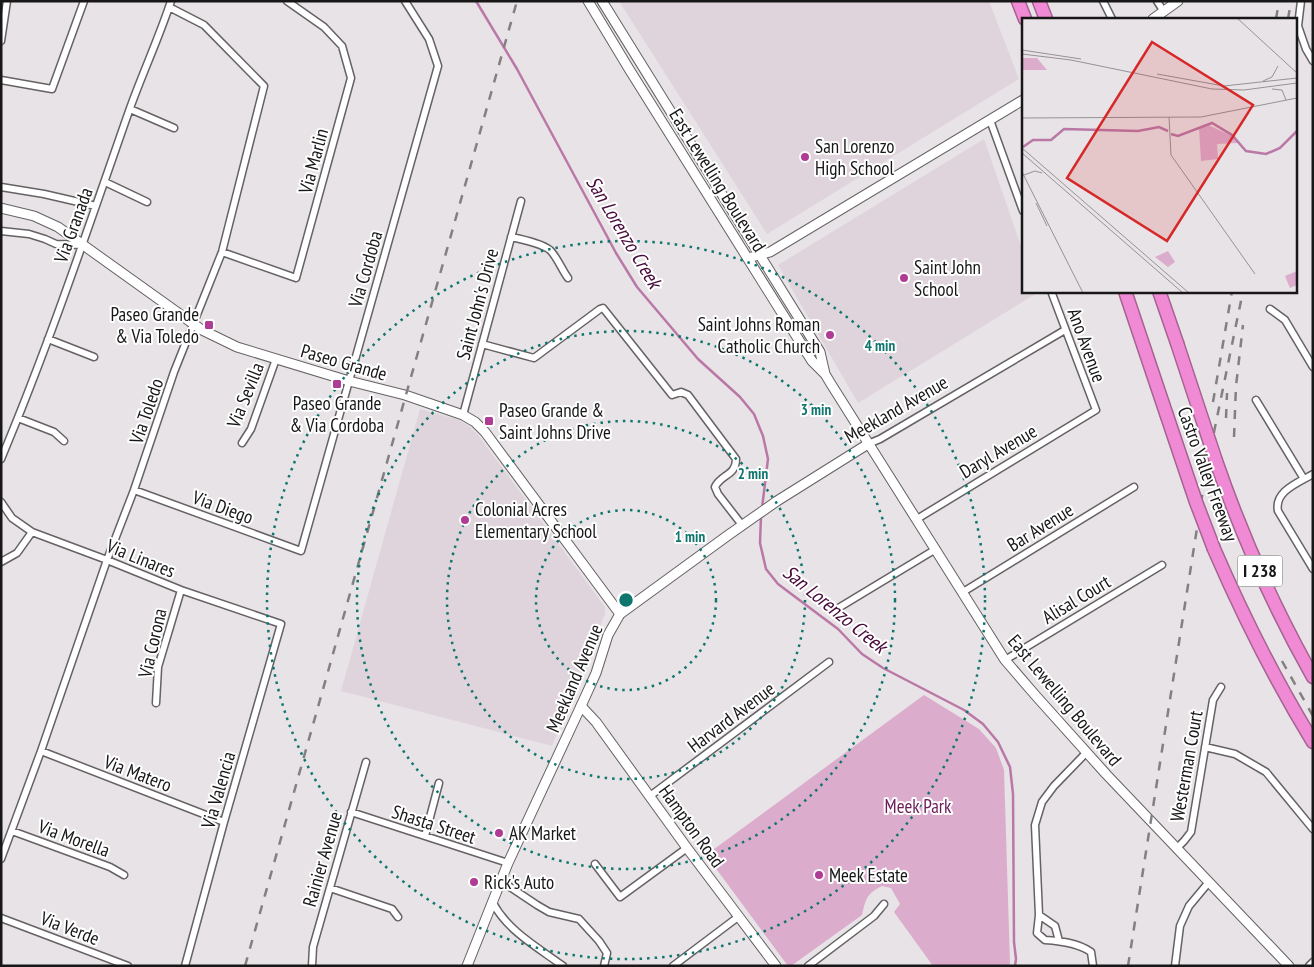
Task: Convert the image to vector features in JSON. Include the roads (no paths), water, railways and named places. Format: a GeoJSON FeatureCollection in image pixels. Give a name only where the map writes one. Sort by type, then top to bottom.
{"type":"FeatureCollection","features":[{"type":"Feature","properties":{"kind":"highway"},"geometry":{"type":"LineString","coordinates":[[1018,1],[1025,18]]}},
{"type":"Feature","properties":{"kind":"highway"},"geometry":{"type":"LineString","coordinates":[[1039,1],[1046,18]]}},
{"type":"Feature","properties":{"kind":"highway","name":"Castro Valley Freeway"},"geometry":{"type":"LineString","coordinates":[[1125,292],[1196,502],[1214,549],[1261,650],[1288,701],[1313,742]]}},
{"type":"Feature","properties":{"kind":"highway","name":"Castro Valley Freeway"},"geometry":{"type":"LineString","coordinates":[[1159,292],[1235,514],[1288,632],[1313,677]]}},
{"type":"Feature","properties":{"kind":"main road","name":"East Lewelling Boulevard"},"geometry":{"type":"LineString","coordinates":[[588,1],[812,362],[825,374],[1005,660],[1086,753],[1289,966]]}},
{"type":"Feature","properties":{"kind":"main road","name":"East Lewelling Boulevard"},"geometry":{"type":"LineString","coordinates":[[602,1],[820,352],[825,374]]}},
{"type":"Feature","properties":{"kind":"main road"},"geometry":{"type":"LineString","coordinates":[[1155,18],[1178,1]]}},
{"type":"Feature","properties":{"kind":"main road"},"geometry":{"type":"LineString","coordinates":[[647,98],[658,91]]}},
{"type":"Feature","properties":{"kind":"main road"},"geometry":{"type":"LineString","coordinates":[[748,258],[770,252],[1022,101]]}},
{"type":"Feature","properties":{"kind":"main road","name":"Paseo Grande"},"geometry":{"type":"LineString","coordinates":[[1,208],[34,216],[58,227],[193,324],[237,347],[349,382],[406,396],[463,415],[475,422],[486,432],[620,614]]}},
{"type":"Feature","properties":{"kind":"main road","name":"Meekland Avenue"},"geometry":{"type":"LineString","coordinates":[[467,966],[508,863],[596,673],[608,635],[620,614],[777,501],[868,444]]}},
{"type":"Feature","properties":{"kind":"main road","name":"Hampton Road"},"geometry":{"type":"LineString","coordinates":[[581,706],[596,722],[687,848],[776,966]]}},
{"type":"Feature","properties":{"kind":"street"},"geometry":{"type":"LineString","coordinates":[[1,40],[8,1]]}},
{"type":"Feature","properties":{"kind":"street"},"geometry":{"type":"LineString","coordinates":[[1,80],[52,89],[84,1]]}},
{"type":"Feature","properties":{"kind":"street","name":"Via Marlin"},"geometry":{"type":"LineString","coordinates":[[222,252],[296,278],[351,78],[342,46],[324,27],[287,1]]}},
{"type":"Feature","properties":{"kind":"street","name":"Via Cordoba"},"geometry":{"type":"LineString","coordinates":[[301,551],[438,66],[429,39],[405,1]]}},
{"type":"Feature","properties":{"kind":"street"},"geometry":{"type":"LineString","coordinates":[[1103,1],[1112,18]]}},
{"type":"Feature","properties":{"kind":"street"},"geometry":{"type":"LineString","coordinates":[[1157,1],[1164,12]]}},
{"type":"Feature","properties":{"kind":"street"},"geometry":{"type":"LineString","coordinates":[[1301,1],[1298,26],[1306,49],[1313,61]]}},
{"type":"Feature","properties":{"kind":"street","name":"Via Toledo"},"geometry":{"type":"LineString","coordinates":[[1,859],[134,490],[174,372],[222,252],[264,86],[204,25],[170,4]]}},
{"type":"Feature","properties":{"kind":"street","name":"Via Granada"},"geometry":{"type":"LineString","coordinates":[[1,459],[48,339],[130,109],[170,4]]}},
{"type":"Feature","properties":{"kind":"street"},"geometry":{"type":"LineString","coordinates":[[130,109],[174,128]]}},
{"type":"Feature","properties":{"kind":"street"},"geometry":{"type":"LineString","coordinates":[[990,120],[1022,208]]}},
{"type":"Feature","properties":{"kind":"street"},"geometry":{"type":"LineString","coordinates":[[105,182],[147,202]]}},
{"type":"Feature","properties":{"kind":"street"},"geometry":{"type":"LineString","coordinates":[[1,187],[44,194],[96,206]]}},
{"type":"Feature","properties":{"kind":"street","name":"Saint John's Drive"},"geometry":{"type":"LineString","coordinates":[[463,415],[521,201]]}},
{"type":"Feature","properties":{"kind":"street"},"geometry":{"type":"LineString","coordinates":[[1,231],[29,234],[56,244],[82,244]]}},
{"type":"Feature","properties":{"kind":"street"},"geometry":{"type":"LineString","coordinates":[[511,237],[546,248],[552,252],[568,278]]}},
{"type":"Feature","properties":{"kind":"street","name":"Ano Avenue"},"geometry":{"type":"LineString","coordinates":[[1051,292],[1096,410]]}},
{"type":"Feature","properties":{"kind":"street"},"geometry":{"type":"LineString","coordinates":[[482,344],[534,358],[580,323],[604,308],[672,395],[682,392],[688,395],[736,459],[734,470],[717,483],[715,487],[718,494],[746,523]]}},
{"type":"Feature","properties":{"kind":"street"},"geometry":{"type":"LineString","coordinates":[[1270,309],[1284,320],[1313,367]]}},
{"type":"Feature","properties":{"kind":"street","name":"Meekland Avenue"},"geometry":{"type":"LineString","coordinates":[[868,444],[880,439],[1065,330]]}},
{"type":"Feature","properties":{"kind":"street"},"geometry":{"type":"LineString","coordinates":[[48,339],[94,357]]}},
{"type":"Feature","properties":{"kind":"street","name":"Via Sevilla"},"geometry":{"type":"LineString","coordinates":[[242,443],[251,429],[276,358]]}},
{"type":"Feature","properties":{"kind":"street"},"geometry":{"type":"LineString","coordinates":[[1256,400],[1304,479]]}},
{"type":"Feature","properties":{"kind":"street","name":"Daryl Avenue"},"geometry":{"type":"LineString","coordinates":[[917,518],[1096,410]]}},
{"type":"Feature","properties":{"kind":"street"},"geometry":{"type":"LineString","coordinates":[[18,418],[54,432],[64,441]]}},
{"type":"Feature","properties":{"kind":"street"},"geometry":{"type":"LineString","coordinates":[[1313,474],[1281,494],[1277,506],[1278,511],[1313,569]]}},
{"type":"Feature","properties":{"kind":"street","name":"Bar Avenue"},"geometry":{"type":"LineString","coordinates":[[963,592],[1134,487]]}},
{"type":"Feature","properties":{"kind":"street","name":"Via Diego"},"geometry":{"type":"LineString","coordinates":[[134,490],[301,551]]}},
{"type":"Feature","properties":{"kind":"street","name":"Via Linares"},"geometry":{"type":"LineString","coordinates":[[1,502],[12,518],[32,532],[108,560],[180,590],[281,624]]}},
{"type":"Feature","properties":{"kind":"street"},"geometry":{"type":"LineString","coordinates":[[1,562],[17,553],[32,532]]}},
{"type":"Feature","properties":{"kind":"street"},"geometry":{"type":"LineString","coordinates":[[840,607],[936,549]]}},
{"type":"Feature","properties":{"kind":"street","name":"Alisal Court"},"geometry":{"type":"LineString","coordinates":[[1005,660],[1162,565]]}},
{"type":"Feature","properties":{"kind":"street","name":"Via Corona"},"geometry":{"type":"LineString","coordinates":[[156,703],[158,667],[180,590]]}},
{"type":"Feature","properties":{"kind":"street","name":"Via Valencia"},"geometry":{"type":"LineString","coordinates":[[185,966],[281,624]]}},
{"type":"Feature","properties":{"kind":"street","name":"Harvard Avenue"},"geometry":{"type":"LineString","coordinates":[[650,796],[829,662]]}},
{"type":"Feature","properties":{"kind":"street","name":"Westerman Court"},"geometry":{"type":"LineString","coordinates":[[1177,848],[1191,832],[1213,700],[1220,688]]}},
{"type":"Feature","properties":{"kind":"street"},"geometry":{"type":"LineString","coordinates":[[1205,747],[1235,754],[1266,772],[1313,829]]}},
{"type":"Feature","properties":{"kind":"street","name":"Via Matero"},"geometry":{"type":"LineString","coordinates":[[41,751],[224,822]]}},
{"type":"Feature","properties":{"kind":"street"},"geometry":{"type":"LineString","coordinates":[[1086,753],[1054,786],[1042,802],[1040,809],[1036,824],[1038,933],[1045,940],[1085,947],[1092,952],[1093,966]]}},
{"type":"Feature","properties":{"kind":"street","name":"Rainier Avenue"},"geometry":{"type":"LineString","coordinates":[[312,966],[313,947],[366,762]]}},
{"type":"Feature","properties":{"kind":"street"},"geometry":{"type":"LineString","coordinates":[[425,836],[439,783]]}},
{"type":"Feature","properties":{"kind":"street","name":"Shasta Street"},"geometry":{"type":"LineString","coordinates":[[351,812],[508,863]]}},
{"type":"Feature","properties":{"kind":"street","name":"Via Morella"},"geometry":{"type":"LineString","coordinates":[[12,831],[110,867],[124,875]]}},
{"type":"Feature","properties":{"kind":"street"},"geometry":{"type":"LineString","coordinates":[[595,864],[620,897],[687,848]]}},
{"type":"Feature","properties":{"kind":"street"},"geometry":{"type":"LineString","coordinates":[[501,881],[549,912],[579,919],[607,953],[604,966]]}},
{"type":"Feature","properties":{"kind":"street"},"geometry":{"type":"LineString","coordinates":[[1174,966],[1180,926],[1189,906],[1209,882]]}},
{"type":"Feature","properties":{"kind":"street"},"geometry":{"type":"LineString","coordinates":[[330,888],[392,909],[398,917]]}},
{"type":"Feature","properties":{"kind":"street"},"geometry":{"type":"LineString","coordinates":[[493,903],[513,930],[563,966]]}},
{"type":"Feature","properties":{"kind":"street"},"geometry":{"type":"LineString","coordinates":[[808,966],[874,916],[884,904]]}},
{"type":"Feature","properties":{"kind":"street"},"geometry":{"type":"LineString","coordinates":[[1039,915],[1055,926],[1059,941]]}},
{"type":"Feature","properties":{"kind":"street"},"geometry":{"type":"LineString","coordinates":[[673,966],[738,916]]}},
{"type":"Feature","properties":{"kind":"street","name":"Via Verde"},"geometry":{"type":"LineString","coordinates":[[1,918],[128,966]]}},
{"type":"Feature","properties":{"kind":"street"},"geometry":{"type":"LineString","coordinates":[[1309,966],[1313,962]]}},
{"type":"Feature","properties":{"kind":"waterway","name":"San Lorenzo Creek"},"geometry":{"type":"LineString","coordinates":[[476,1],[517,69],[616,253],[637,287],[698,359],[740,397],[754,414],[763,436],[768,459],[762,508]]}},
{"type":"Feature","properties":{"kind":"waterway","name":"San Lorenzo Creek"},"geometry":{"type":"LineString","coordinates":[[761,516],[760,543],[766,569],[778,584],[838,629],[862,654],[883,668],[964,710],[983,724],[998,742],[1010,767],[1013,794],[1015,966]]}},
{"type":"Feature","properties":{"kind":"railway"},"geometry":{"type":"LineString","coordinates":[[245,966],[517,1]]}},
{"type":"Feature","properties":{"kind":"railway"},"geometry":{"type":"LineString","coordinates":[[1276,18],[1279,1]]}},
{"type":"Feature","properties":{"kind":"railway"},"geometry":{"type":"LineString","coordinates":[[1288,18],[1291,1]]}},
{"type":"Feature","properties":{"kind":"railway"},"geometry":{"type":"LineString","coordinates":[[1213,402],[1232,292]]}},
{"type":"Feature","properties":{"kind":"railway"},"geometry":{"type":"LineString","coordinates":[[1128,966],[1206,471],[1243,292]]}},
{"type":"Feature","properties":{"kind":"railway"},"geometry":{"type":"LineString","coordinates":[[1234,437],[1236,386],[1243,325]]}},
{"type":"Feature","properties":{"kind":"railway"},"geometry":{"type":"LineString","coordinates":[[1226,418],[1227,393]]}},
{"type":"Feature","properties":{"kind":"railway"},"geometry":{"type":"LineString","coordinates":[[1282,661],[1313,716]]}},
{"type":"Feature","properties":{"kind":"place","name":"San Lorenzo High School"},"geometry":{"type":"Point","coordinates":[805,157]}},
{"type":"Feature","properties":{"kind":"place","name":"Saint John School"},"geometry":{"type":"Point","coordinates":[904,278]}},
{"type":"Feature","properties":{"kind":"place","name":"Paseo Grande & Via Toledo"},"geometry":{"type":"Point","coordinates":[209,325]}},
{"type":"Feature","properties":{"kind":"place","name":"Saint Johns Roman Catholic Church"},"geometry":{"type":"Point","coordinates":[830,335]}},
{"type":"Feature","properties":{"kind":"place","name":"Paseo Grande & Via Cordoba"},"geometry":{"type":"Point","coordinates":[337,384]}},
{"type":"Feature","properties":{"kind":"place","name":"Paseo Grande & Saint Johns Drive"},"geometry":{"type":"Point","coordinates":[489,421]}},
{"type":"Feature","properties":{"kind":"place","name":"Colonial Acres Elementary School"},"geometry":{"type":"Point","coordinates":[465,520]}},
{"type":"Feature","properties":{"kind":"place","name":"AK Market"},"geometry":{"type":"Point","coordinates":[499,833]}},
{"type":"Feature","properties":{"kind":"place","name":"Meek Estate"},"geometry":{"type":"Point","coordinates":[819,875]}},
{"type":"Feature","properties":{"kind":"place","name":"Rick's Auto"},"geometry":{"type":"Point","coordinates":[474,882]}},
{"type":"Feature","properties":{"kind":"park label","name":"Meek Park"},"geometry":{"type":"Point","coordinates":[918,806]}}]}
